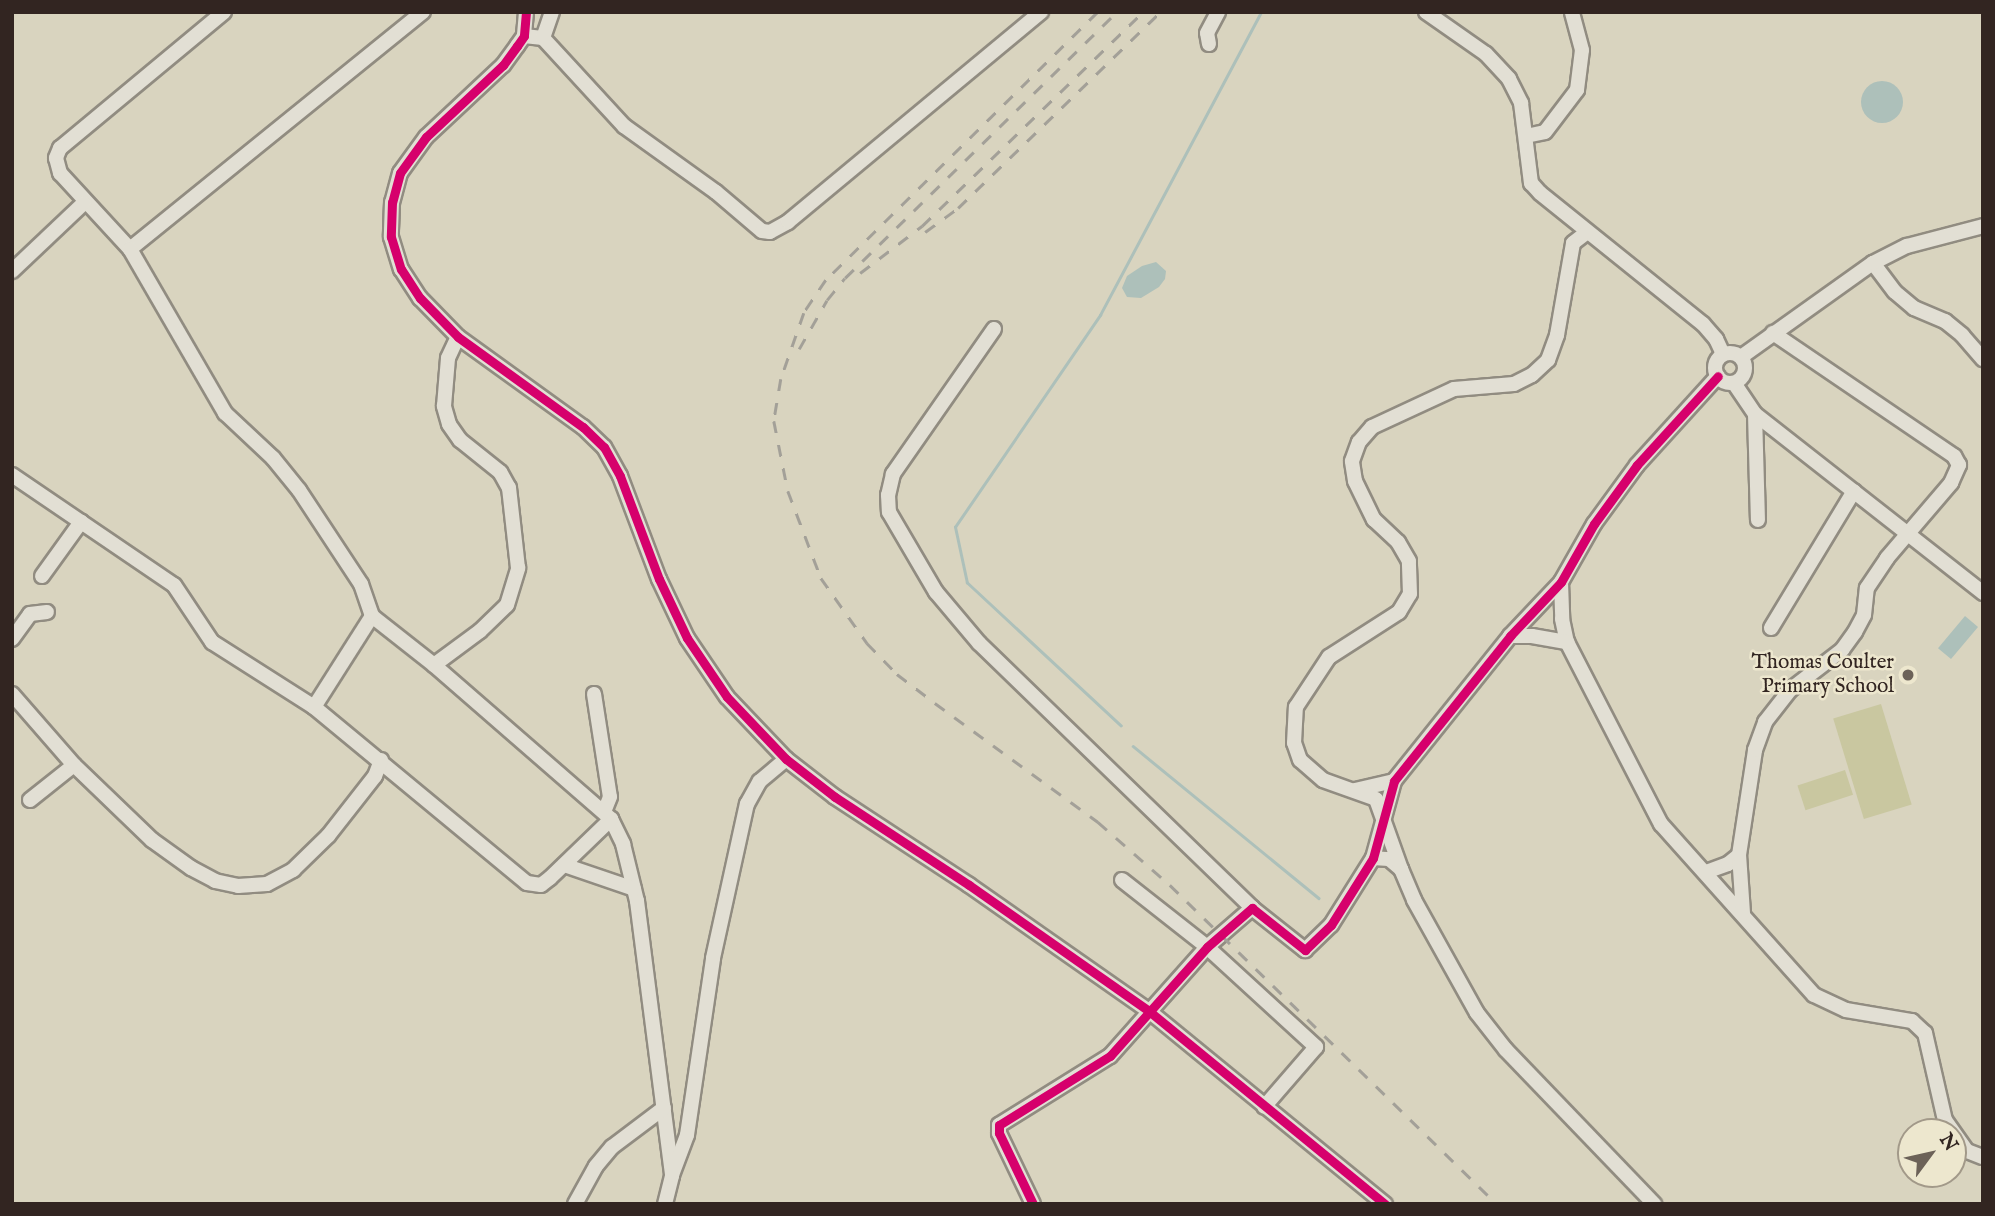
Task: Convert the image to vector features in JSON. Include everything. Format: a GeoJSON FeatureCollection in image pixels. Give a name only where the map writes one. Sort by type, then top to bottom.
{"type":"FeatureCollection","features":[{"type":"Feature","properties":{"kind":"street"},"geometry":{"type":"LineString","coordinates":[[224,12],[60,148],[56,158],[60,173],[84,203],[130,249],[225,413],[273,458],[299,491],[361,584],[372,616],[434,665],[607,816],[622,844],[634,889],[672,1176]]}},
{"type":"Feature","properties":{"kind":"street"},"geometry":{"type":"LineString","coordinates":[[130,249],[423,12]]}},
{"type":"Feature","properties":{"kind":"street"},"geometry":{"type":"LineString","coordinates":[[526,12],[524,36],[503,65],[426,137],[400,173],[392,202],[391,237],[401,269],[420,298],[458,337],[583,427],[604,447],[620,477],[659,579],[687,638],[727,697],[786,759],[835,797],[969,884],[1149,1012],[1385,1204]]}},
{"type":"Feature","properties":{"kind":"street"},"geometry":{"type":"LineString","coordinates":[[543,38],[552,12]]}},
{"type":"Feature","properties":{"kind":"street"},"geometry":{"type":"LineString","coordinates":[[524,36],[543,38],[624,126],[716,191],[762,231],[770,232],[788,222],[1041,12]]}},
{"type":"Feature","properties":{"kind":"street"},"geometry":{"type":"LineString","coordinates":[[1209,44],[1207,33],[1218,12]]}},
{"type":"Feature","properties":{"kind":"street"},"geometry":{"type":"LineString","coordinates":[[1426,12],[1486,54],[1509,79],[1521,103],[1531,183],[1586,233],[1703,324],[1716,339],[1723,354]]}},
{"type":"Feature","properties":{"kind":"street"},"geometry":{"type":"LineString","coordinates":[[1526,136],[1545,132],[1577,90],[1582,50],[1572,12]]}},
{"type":"Feature","properties":{"kind":"street"},"geometry":{"type":"LineString","coordinates":[[12,271],[84,203]]}},
{"type":"Feature","properties":{"kind":"street"},"geometry":{"type":"LineString","coordinates":[[1741,357],[1873,263],[1907,246],[1983,226]]}},
{"type":"Feature","properties":{"kind":"street"},"geometry":{"type":"LineString","coordinates":[[1586,233],[1573,243],[1557,335],[1548,360],[1531,375],[1514,384],[1454,389],[1372,427],[1359,442],[1352,461],[1355,481],[1374,520],[1398,542],[1409,561],[1410,594],[1399,612],[1329,657],[1296,707],[1293,728],[1300,760],[1310,771],[1323,780],[1376,799],[1414,900],[1476,1013],[1506,1050],[1654,1204]]}},
{"type":"Feature","properties":{"kind":"street"},"geometry":{"type":"LineString","coordinates":[[1873,263],[1895,292],[1914,308],[1945,321],[1962,335],[1983,359]]}},
{"type":"Feature","properties":{"kind":"street"},"geometry":{"type":"LineString","coordinates":[[993,329],[893,474],[888,495],[889,512],[936,592],[979,643],[1252,908],[1305,950],[1331,925],[1373,858],[1394,781],[1510,636],[1561,582],[1594,524],[1637,465],[1718,376]]}},
{"type":"Feature","properties":{"kind":"street"},"geometry":{"type":"LineString","coordinates":[[1743,913],[1739,855],[1755,750],[1765,722],[1790,690],[1842,650],[1864,615],[1867,588],[1957,474],[1959,465],[1954,456],[1773,333]]}},
{"type":"Feature","properties":{"kind":"street"},"geometry":{"type":"LineString","coordinates":[[434,665],[480,631],[507,605],[517,568],[509,488],[500,472],[460,440],[446,415],[445,380],[448,358],[458,337]]}},
{"type":"Feature","properties":{"kind":"street"},"geometry":{"type":"LineString","coordinates":[[1741,357],[1732,353],[1723,354],[1715,364],[1718,376],[1725,382],[1734,383],[1755,414],[1983,593]]}},
{"type":"Feature","properties":{"kind":"street"},"geometry":{"type":"LineString","coordinates":[[1734,383],[1745,372],[1741,357]]}},
{"type":"Feature","properties":{"kind":"street"},"geometry":{"type":"LineString","coordinates":[[1755,414],[1758,520]]}},
{"type":"Feature","properties":{"kind":"street"},"geometry":{"type":"LineString","coordinates":[[12,475],[174,585],[212,642],[314,707],[527,883],[541,886],[564,865],[607,816],[610,797],[594,694]]}},
{"type":"Feature","properties":{"kind":"street"},"geometry":{"type":"LineString","coordinates":[[1771,628],[1854,491]]}},
{"type":"Feature","properties":{"kind":"street"},"geometry":{"type":"LineString","coordinates":[[42,576],[81,522]]}},
{"type":"Feature","properties":{"kind":"street"},"geometry":{"type":"LineString","coordinates":[[1561,582],[1562,619],[1567,642],[1661,824],[1814,995],[1846,1010],[1912,1021],[1924,1033],[1945,1120],[1967,1151],[1983,1157]]}},
{"type":"Feature","properties":{"kind":"street"},"geometry":{"type":"LineString","coordinates":[[12,639],[30,614],[47,612]]}},
{"type":"Feature","properties":{"kind":"street"},"geometry":{"type":"LineString","coordinates":[[314,707],[372,616]]}},
{"type":"Feature","properties":{"kind":"street"},"geometry":{"type":"LineString","coordinates":[[1510,636],[1532,636],[1567,642]]}},
{"type":"Feature","properties":{"kind":"street"},"geometry":{"type":"LineString","coordinates":[[12,694],[74,765],[172,854],[215,881],[238,886],[267,884],[293,870],[328,836],[375,776],[381,760]]}},
{"type":"Feature","properties":{"kind":"street"},"geometry":{"type":"LineString","coordinates":[[665,1204],[687,1135],[713,958],[747,804],[760,781],[786,759]]}},
{"type":"Feature","properties":{"kind":"street"},"geometry":{"type":"LineString","coordinates":[[30,800],[74,765]]}},
{"type":"Feature","properties":{"kind":"street"},"geometry":{"type":"LineString","coordinates":[[1355,790],[1394,781]]}},
{"type":"Feature","properties":{"kind":"street"},"geometry":{"type":"LineString","coordinates":[[1706,872],[1728,864],[1739,855]]}},
{"type":"Feature","properties":{"kind":"street"},"geometry":{"type":"LineString","coordinates":[[1373,858],[1389,859],[1401,869]]}},
{"type":"Feature","properties":{"kind":"street"},"geometry":{"type":"LineString","coordinates":[[564,865],[634,889]]}},
{"type":"Feature","properties":{"kind":"street"},"geometry":{"type":"LineString","coordinates":[[1122,880],[1207,947],[1316,1047],[1264,1107]]}},
{"type":"Feature","properties":{"kind":"street"},"geometry":{"type":"LineString","coordinates":[[1033,1204],[999,1133],[999,1125],[1110,1056],[1207,947],[1252,908]]}},
{"type":"Feature","properties":{"kind":"street"},"geometry":{"type":"LineString","coordinates":[[575,1204],[596,1166],[612,1147],[664,1108]]}},
{"type":"Feature","properties":{"kind":"shaded area"},"geometry":{"type":"Polygon","coordinates":[[[1882,81],[1897,87],[1903,102],[1897,117],[1882,123],[1867,117],[1861,102],[1867,87],[1882,81]]]}},
{"type":"Feature","properties":{"kind":"shaded area"},"geometry":{"type":"Polygon","coordinates":[[[1156,262],[1166,271],[1165,279],[1159,287],[1141,298],[1127,297],[1122,288],[1127,276],[1142,266],[1156,262]]]}},
{"type":"Feature","properties":{"kind":"shaded area"},"geometry":{"type":"Polygon","coordinates":[[[1965,616],[1978,627],[1951,659],[1938,648],[1965,616]]]}},
{"type":"Feature","properties":{"kind":"shaded area"},"geometry":{"type":"Polygon","coordinates":[[[1881,704],[1912,804],[1864,819],[1833,719],[1881,704]]]}},
{"type":"Feature","properties":{"kind":"shaded area"},"geometry":{"type":"Polygon","coordinates":[[[1845,770],[1853,795],[1805,810],[1797,785],[1845,770]]]}},
{"type":"Feature","properties":{"kind":"waterway"},"geometry":{"type":"LineString","coordinates":[[1121,726],[967,583],[955,527],[1100,315],[1261,12]]}},
{"type":"Feature","properties":{"kind":"waterway"},"geometry":{"type":"LineString","coordinates":[[1133,746],[1319,898]]}},
{"type":"Feature","properties":{"kind":"railway"},"geometry":{"type":"LineString","coordinates":[[1098,12],[826,280],[804,313],[781,379],[774,421],[788,491],[821,578],[867,643],[897,674],[1098,822],[1170,885],[1497,1204]]}},
{"type":"Feature","properties":{"kind":"railway"},"geometry":{"type":"LineString","coordinates":[[799,349],[827,300],[845,278],[1117,12]]}},
{"type":"Feature","properties":{"kind":"railway"},"geometry":{"type":"LineString","coordinates":[[860,273],[922,226],[1143,12]]}},
{"type":"Feature","properties":{"kind":"railway"},"geometry":{"type":"LineString","coordinates":[[925,232],[958,208],[1160,12]]}},
{"type":"Feature","properties":{"kind":"cycle path"},"geometry":{"type":"LineString","coordinates":[[526,12],[524,36],[503,65],[426,137],[400,173],[392,202],[391,237],[401,269],[420,298],[458,337],[583,427],[604,447],[620,476],[659,579],[687,638],[727,697],[786,759],[835,797],[969,885],[1149,1011],[1385,1204]]}},
{"type":"Feature","properties":{"kind":"cycle path"},"geometry":{"type":"LineString","coordinates":[[1033,1204],[999,1133],[999,1125],[1110,1056],[1207,947],[1252,908],[1305,950],[1331,925],[1373,858],[1394,781],[1510,636],[1561,582],[1594,524],[1637,465],[1718,376]]}},
{"type":"Feature","properties":{"kind":"place","name":"Thomas Coulter Primary School"},"geometry":{"type":"Point","coordinates":[1908,675]}}]}
